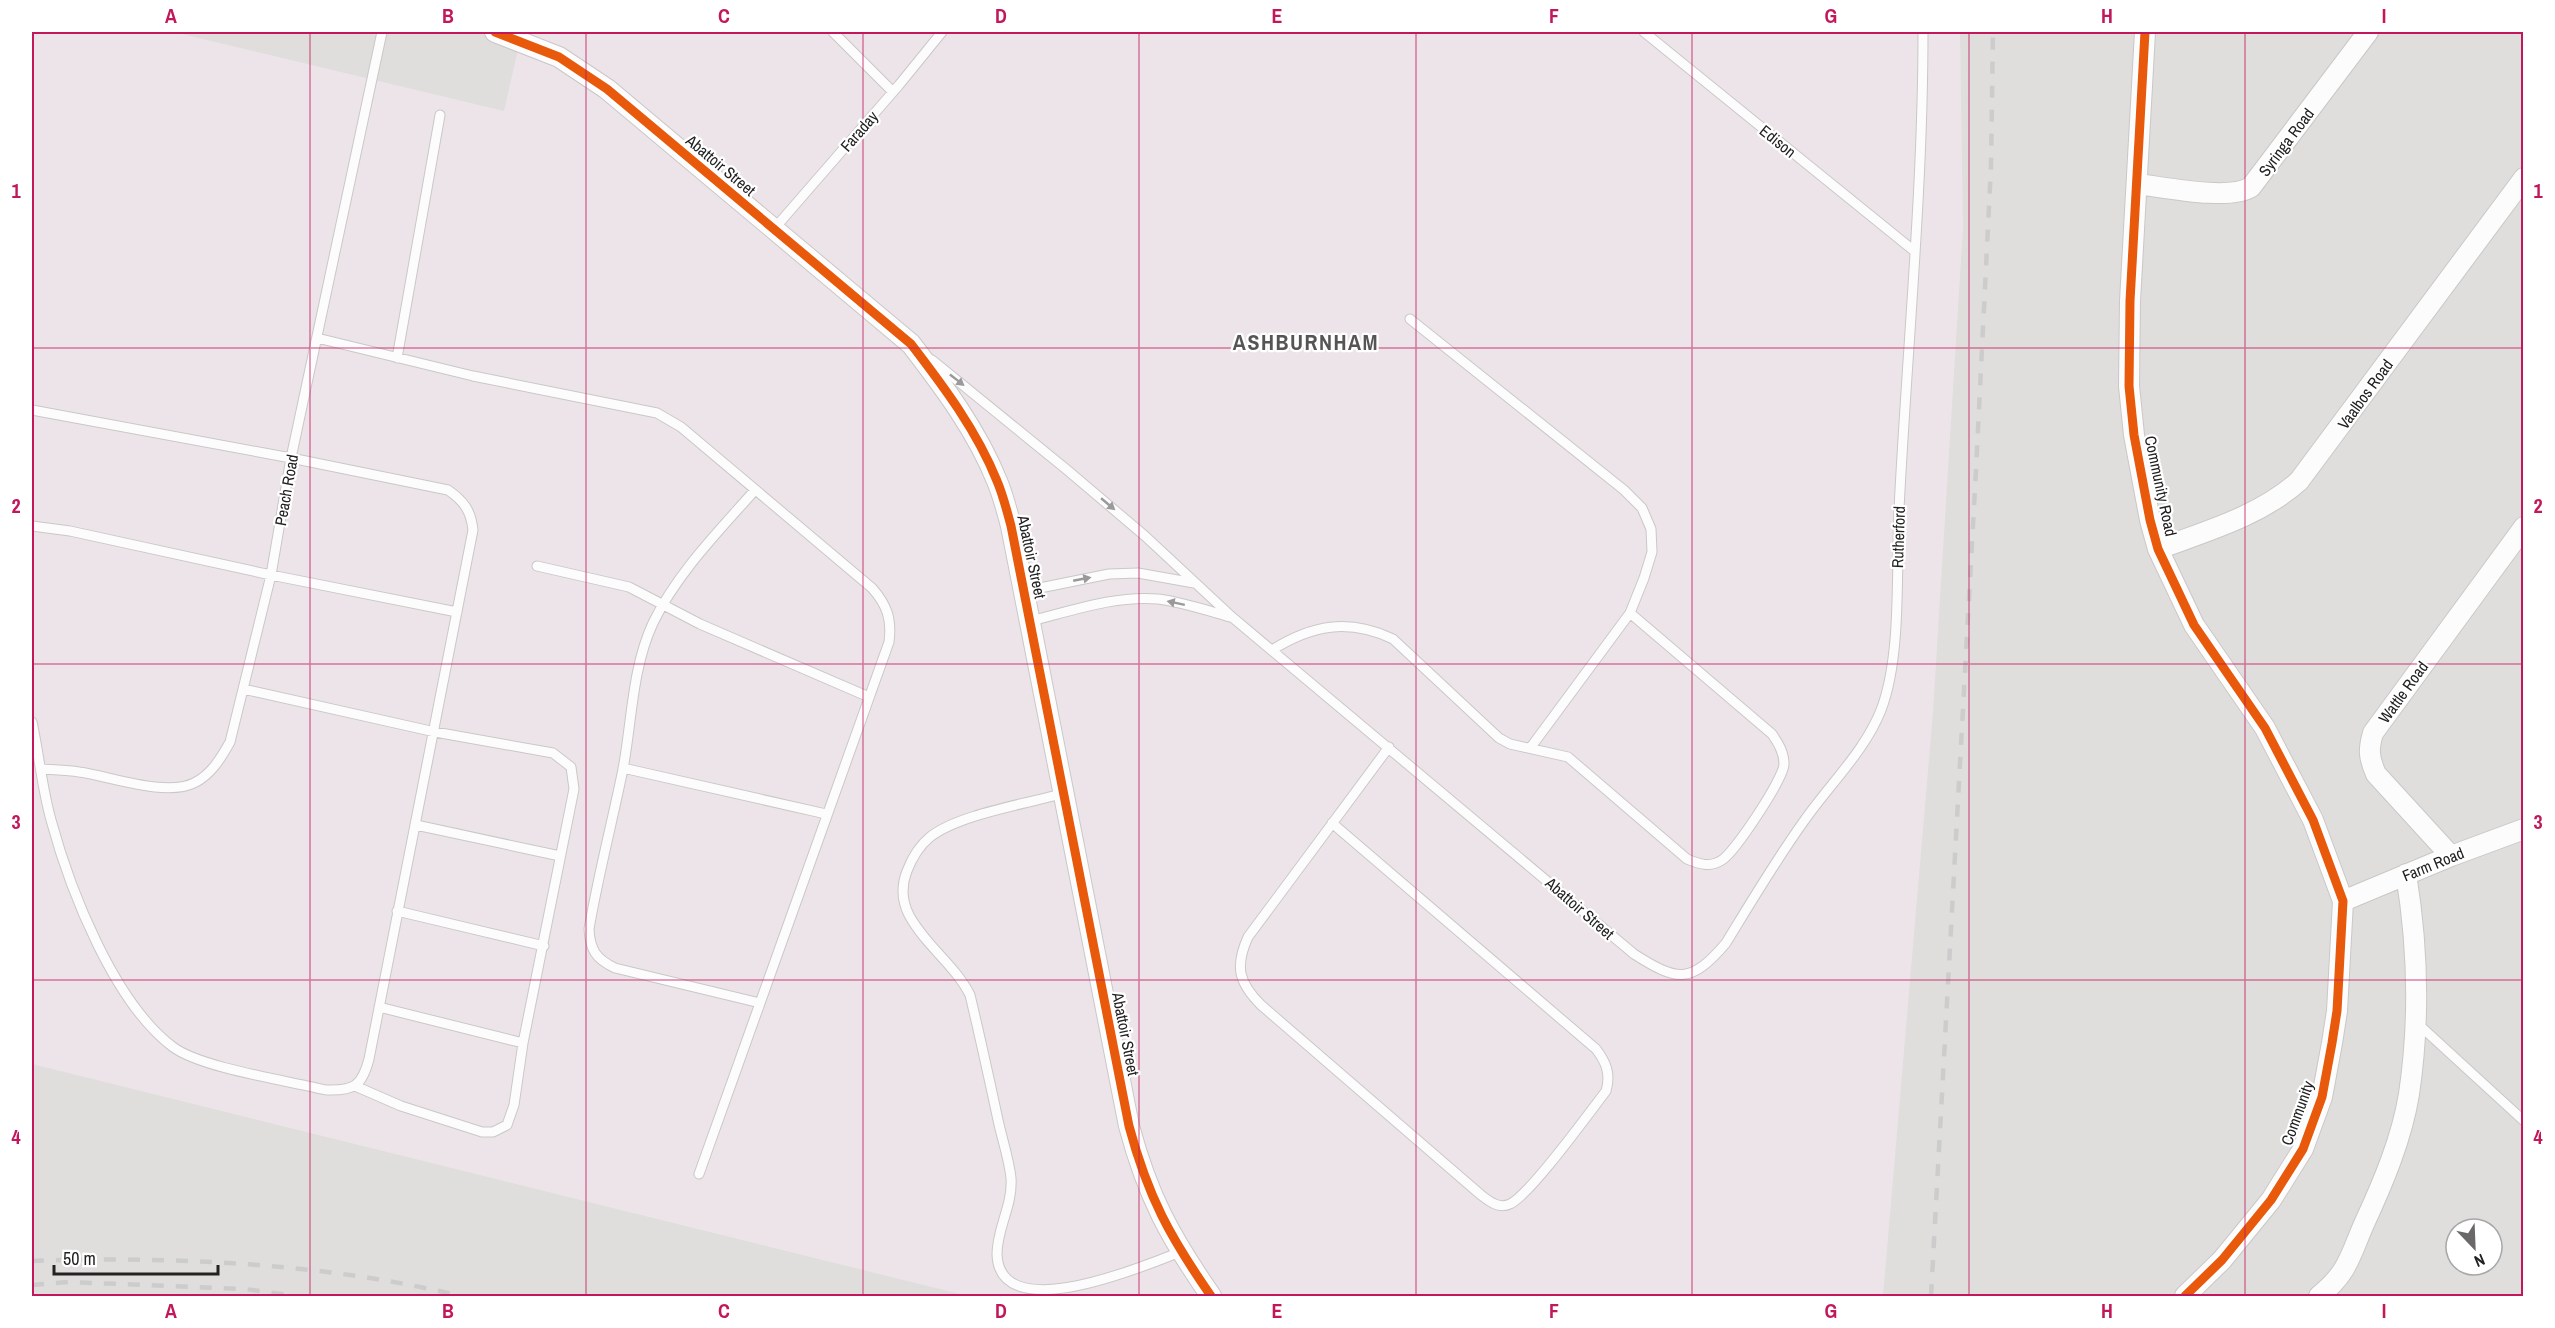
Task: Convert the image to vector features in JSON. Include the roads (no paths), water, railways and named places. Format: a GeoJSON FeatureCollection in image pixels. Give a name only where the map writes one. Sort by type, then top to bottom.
{"type":"FeatureCollection","features":[{"type":"Feature","properties":{"kind":"street","name":"Abattoir Street"},"geometry":{"type":"LineString","coordinates":[[495,32],[559,57],[607,89],[911,344],[948,393],[982,447],[998,482],[1011,526],[1129,1126],[1146,1184],[1180,1252],[1211,1296]]}},
{"type":"Feature","properties":{"kind":"street","name":"Community Road"},"geometry":{"type":"LineString","coordinates":[[2145,32],[2130,301],[2129,386],[2143,485],[2158,549],[2194,624],[2265,728],[2313,820],[2331,863],[2343,901]]}},
{"type":"Feature","properties":{"kind":"street","name":"Syringa Road"},"geometry":{"type":"LineString","coordinates":[[2137,184],[2219,193],[2240,193],[2251,187],[2368,32]]}},
{"type":"Feature","properties":{"kind":"street","name":"Vaalbos Road"},"geometry":{"type":"LineString","coordinates":[[2158,549],[2252,512],[2283,496],[2300,481],[2523,178]]}},
{"type":"Feature","properties":{"kind":"street","name":"Wattle Road"},"geometry":{"type":"LineString","coordinates":[[2451,856],[2376,774],[2369,758],[2369,747],[2373,733],[2523,527]]}},
{"type":"Feature","properties":{"kind":"street","name":"Farm Road"},"geometry":{"type":"LineString","coordinates":[[2343,901],[2523,829]]}},
{"type":"Feature","properties":{"kind":"street"},"geometry":{"type":"LineString","coordinates":[[2319,1296],[2341,1277],[2376,1200],[2394,1152],[2409,1095],[2416,1022],[2417,969],[2415,926],[2406,874]]}},
{"type":"Feature","properties":{"kind":"street","name":"Community"},"geometry":{"type":"LineString","coordinates":[[2185,1296],[2222,1260],[2271,1200],[2303,1149],[2322,1097],[2332,1043],[2337,1011],[2343,901]]}},
{"type":"Feature","properties":{"kind":"lane","name":"Peach Road"},"geometry":{"type":"LineString","coordinates":[[42,769],[78,771],[161,787],[179,787],[203,778],[230,742],[271,575],[291,458],[382,32]]}},
{"type":"Feature","properties":{"kind":"lane"},"geometry":{"type":"LineString","coordinates":[[833,32],[893,92]]}},
{"type":"Feature","properties":{"kind":"lane","name":"Faraday"},"geometry":{"type":"LineString","coordinates":[[774,229],[942,32]]}},
{"type":"Feature","properties":{"kind":"lane","name":"Edison"},"geometry":{"type":"LineString","coordinates":[[1644,32],[1913,250]]}},
{"type":"Feature","properties":{"kind":"lane","name":"Rutherford"},"geometry":{"type":"LineString","coordinates":[[1686,975],[1711,961],[1726,943],[1803,821],[1873,727],[1889,684],[1896,609],[1913,250],[1922,126],[1923,32]]}},
{"type":"Feature","properties":{"kind":"lane"},"geometry":{"type":"LineString","coordinates":[[397,358],[440,115]]}},
{"type":"Feature","properties":{"kind":"lane"},"geometry":{"type":"LineString","coordinates":[[1410,319],[1624,490],[1642,508],[1651,529],[1652,552],[1630,613],[1531,747]]}},
{"type":"Feature","properties":{"kind":"lane"},"geometry":{"type":"LineString","coordinates":[[317,338],[397,358],[657,413],[681,427],[872,588],[885,605],[891,625],[889,642],[699,1174]]}},
{"type":"Feature","properties":{"kind":"lane","name":"Abattoir Street"},"geometry":{"type":"LineString","coordinates":[[911,344],[1066,469],[1145,536],[1232,617],[1634,954],[1672,975],[1686,975]]}},
{"type":"Feature","properties":{"kind":"lane"},"geometry":{"type":"LineString","coordinates":[[32,410],[448,490],[459,498],[471,517],[473,530],[379,1007],[364,1076],[355,1086],[344,1090],[326,1090],[204,1061],[173,1047],[160,1034],[119,986],[86,918],[56,839],[32,722]]}},
{"type":"Feature","properties":{"kind":"lane"},"geometry":{"type":"LineString","coordinates":[[755,490],[697,557],[654,622],[641,657],[623,768],[589,929],[594,953],[604,963],[615,968],[760,1003]]}},
{"type":"Feature","properties":{"kind":"lane"},"geometry":{"type":"LineString","coordinates":[[32,526],[70,531],[271,575],[457,612]]}},
{"type":"Feature","properties":{"kind":"lane"},"geometry":{"type":"LineString","coordinates":[[537,567],[620,584],[665,604],[700,624],[869,697]]}},
{"type":"Feature","properties":{"kind":"lane","name":"Abattoir Street"},"geometry":{"type":"LineString","coordinates":[[1025,591],[1109,574],[1138,573],[1195,583]]}},
{"type":"Feature","properties":{"kind":"lane","name":"Abattoir Street"},"geometry":{"type":"LineString","coordinates":[[1031,621],[1121,600],[1140,599],[1173,601],[1232,617]]}},
{"type":"Feature","properties":{"kind":"lane"},"geometry":{"type":"LineString","coordinates":[[1272,650],[1310,630],[1333,626],[1377,631],[1393,639],[1499,738],[1510,744],[1568,757],[1687,859],[1701,865],[1712,865],[1722,860],[1732,850],[1783,773],[1781,748],[1772,734],[1630,613]]}},
{"type":"Feature","properties":{"kind":"lane"},"geometry":{"type":"LineString","coordinates":[[243,689],[435,732],[553,753],[563,758],[571,767],[574,775],[574,789],[523,1043],[511,1117],[507,1125],[493,1132],[433,1118],[355,1086]]}},
{"type":"Feature","properties":{"kind":"lane"},"geometry":{"type":"LineString","coordinates":[[1332,823],[1596,1049],[1604,1060],[1609,1082],[1606,1091],[1528,1188],[1509,1205],[1500,1206],[1491,1203],[1481,1195],[1261,1005],[1250,994],[1239,970],[1240,955],[1248,937],[1332,823],[1389,747]]}},
{"type":"Feature","properties":{"kind":"lane"},"geometry":{"type":"LineString","coordinates":[[623,768],[826,814]]}},
{"type":"Feature","properties":{"kind":"lane"},"geometry":{"type":"LineString","coordinates":[[1065,793],[947,826],[930,837],[915,853],[903,883],[904,900],[909,916],[962,978],[970,995],[1011,1178],[1007,1215],[997,1255],[1004,1276],[1016,1287],[1036,1291],[1048,1290],[1107,1278],[1180,1252]]}},
{"type":"Feature","properties":{"kind":"lane"},"geometry":{"type":"LineString","coordinates":[[416,825],[560,856]]}},
{"type":"Feature","properties":{"kind":"lane"},"geometry":{"type":"LineString","coordinates":[[397,911],[543,946]]}},
{"type":"Feature","properties":{"kind":"lane"},"geometry":{"type":"LineString","coordinates":[[379,1007],[523,1043]]}},
{"type":"Feature","properties":{"kind":"lane"},"geometry":{"type":"LineString","coordinates":[[2416,1022],[2523,1120]]}},
{"type":"Feature","properties":{"kind":"lane"},"geometry":{"type":"LineString","coordinates":[[2335,1296],[2341,1277]]}},
{"type":"Feature","properties":{"kind":"railway"},"geometry":{"type":"LineString","coordinates":[[1931,1296],[1991,166],[1993,32]]}},
{"type":"Feature","properties":{"kind":"railway"},"geometry":{"type":"LineString","coordinates":[[32,1261],[139,1260],[248,1264],[356,1276],[461,1296]]}},
{"type":"Feature","properties":{"kind":"railway"},"geometry":{"type":"LineString","coordinates":[[32,1285],[69,1282],[245,1289],[296,1296]]}},
{"type":"Feature","properties":{"kind":"district","name":"ASHBURNHAM"},"geometry":{"type":"Point","coordinates":[1306,342]}}]}
